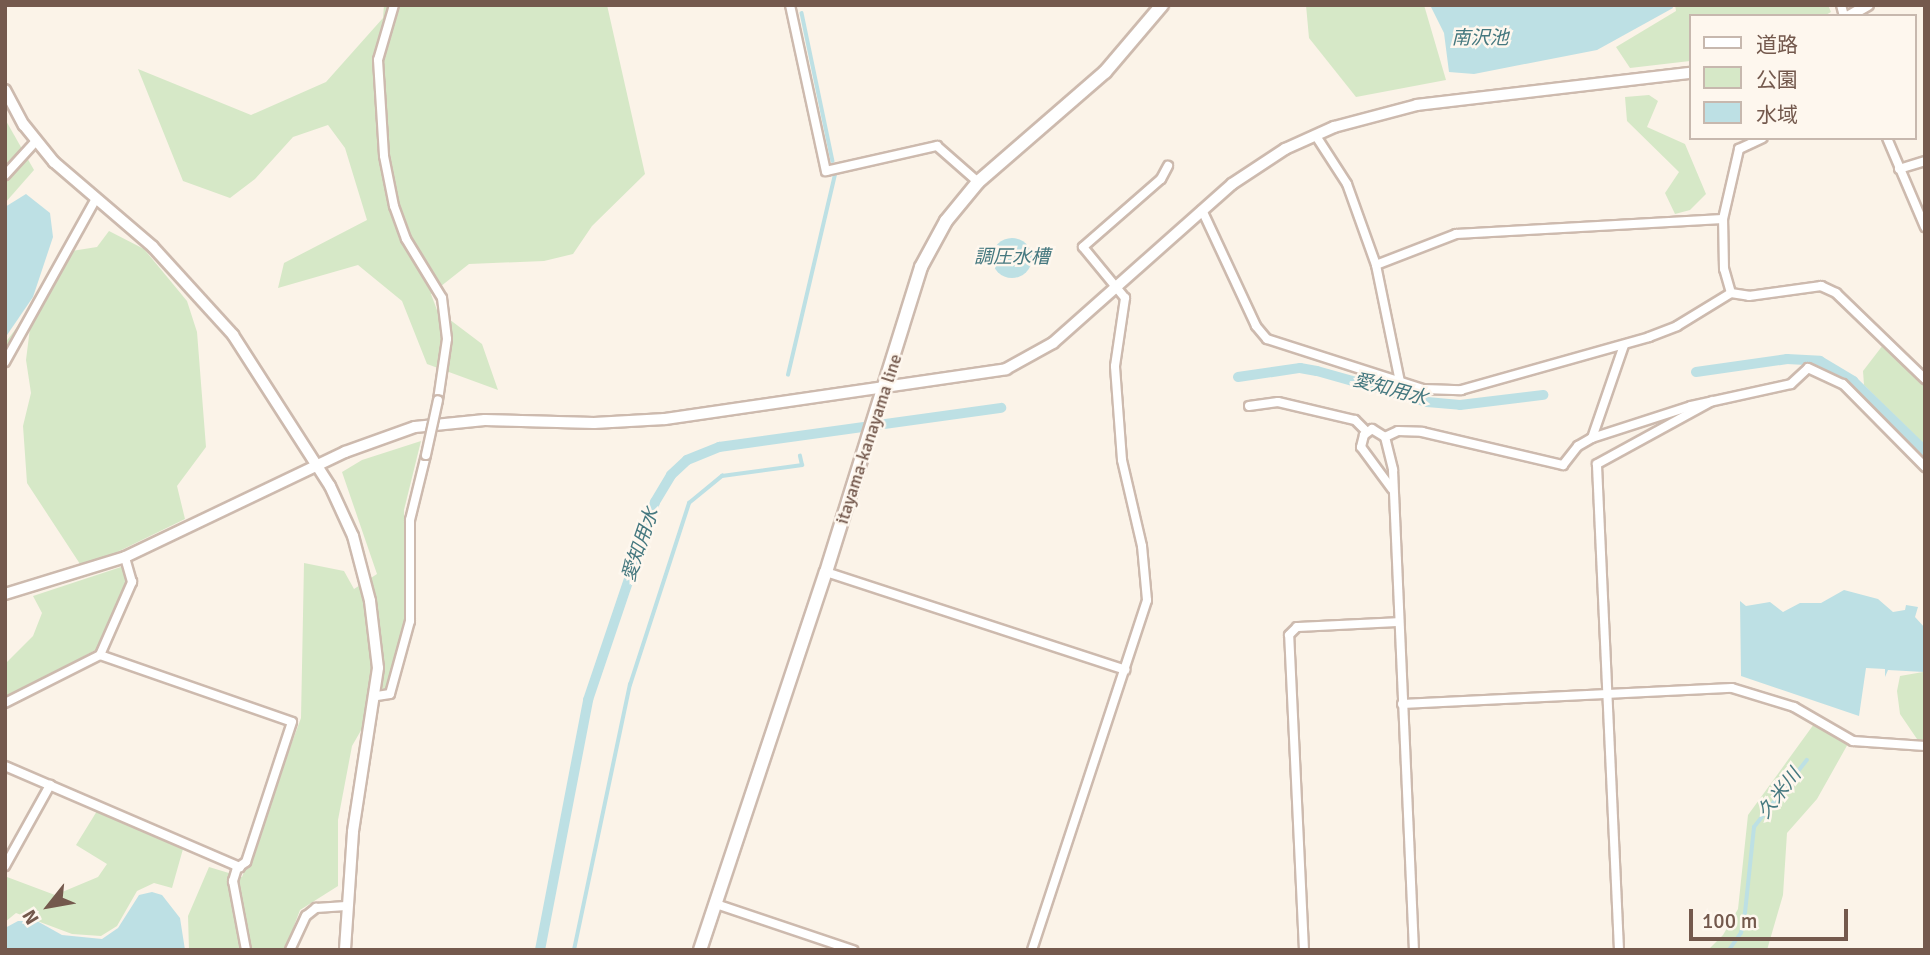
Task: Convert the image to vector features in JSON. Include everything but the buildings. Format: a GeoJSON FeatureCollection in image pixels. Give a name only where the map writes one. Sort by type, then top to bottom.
{"type":"FeatureCollection","features":[{"type":"Feature","properties":{"kind":"main road","name":"itayama-kanayama line"},"geometry":{"type":"LineString","coordinates":[[700,950],[826,572],[921,268],[946,221],[978,182],[1105,72],[1162,5]]}},
{"type":"Feature","properties":{"kind":"street"},"geometry":{"type":"LineString","coordinates":[[377,696],[390,694],[410,621],[410,520],[438,400],[447,339],[442,298],[406,239],[394,206],[384,156],[378,60],[394,5]]}},
{"type":"Feature","properties":{"kind":"street"},"geometry":{"type":"LineString","coordinates":[[790,5],[826,171],[937,146],[978,182]]}},
{"type":"Feature","properties":{"kind":"street"},"geometry":{"type":"LineString","coordinates":[[1851,14],[1868,5]]}},
{"type":"Feature","properties":{"kind":"street"},"geometry":{"type":"LineString","coordinates":[[5,594],[125,557],[374,439],[445,422],[629,421],[991,373],[1020,363],[1053,343],[1202,210],[1256,167],[1349,121],[1417,105],[1688,73]]}},
{"type":"Feature","properties":{"kind":"street"},"geometry":{"type":"LineString","coordinates":[[5,90],[36,141],[95,200],[153,247],[198,292],[257,369],[318,467],[353,536],[375,634],[377,696],[353,832],[345,950]]}},
{"type":"Feature","properties":{"kind":"street"},"geometry":{"type":"LineString","coordinates":[[1316,136],[1347,184],[1376,264],[1400,382]]}},
{"type":"Feature","properties":{"kind":"street"},"geometry":{"type":"LineString","coordinates":[[1731,293],[1724,269],[1723,219],[1739,149],[1759,140]]}},
{"type":"Feature","properties":{"kind":"street"},"geometry":{"type":"LineString","coordinates":[[1889,140],[1925,227]]}},
{"type":"Feature","properties":{"kind":"street"},"geometry":{"type":"LineString","coordinates":[[5,176],[36,141]]}},
{"type":"Feature","properties":{"kind":"street"},"geometry":{"type":"LineString","coordinates":[[1899,169],[1925,161]]}},
{"type":"Feature","properties":{"kind":"street"},"geometry":{"type":"LineString","coordinates":[[1031,950],[1147,600],[1142,546],[1122,460],[1115,366],[1125,299],[1083,247],[1161,179],[1168,166]]}},
{"type":"Feature","properties":{"kind":"street"},"geometry":{"type":"LineString","coordinates":[[5,362],[95,200]]}},
{"type":"Feature","properties":{"kind":"street"},"geometry":{"type":"LineString","coordinates":[[1202,210],[1256,326],[1267,339],[1423,389],[1461,390],[1624,345],[1677,327],[1731,293],[1749,296],[1829,288],[1925,380]]}},
{"type":"Feature","properties":{"kind":"street"},"geometry":{"type":"LineString","coordinates":[[1376,264],[1456,234],[1723,219]]}},
{"type":"Feature","properties":{"kind":"street"},"geometry":{"type":"LineString","coordinates":[[1592,438],[1624,345]]}},
{"type":"Feature","properties":{"kind":"street"},"geometry":{"type":"LineString","coordinates":[[1385,437],[1398,431],[1422,432],[1563,465],[1578,446],[1592,438],[1713,401],[1791,384],[1808,368],[1833,375],[1925,467]]}},
{"type":"Feature","properties":{"kind":"street"},"geometry":{"type":"LineString","coordinates":[[1619,950],[1597,464],[1713,401]]}},
{"type":"Feature","properties":{"kind":"street"},"geometry":{"type":"LineString","coordinates":[[1249,405],[1279,402],[1355,421],[1367,432]]}},
{"type":"Feature","properties":{"kind":"street"},"geometry":{"type":"LineString","coordinates":[[1392,489],[1384,473],[1362,451],[1367,432],[1372,429],[1385,437],[1393,470],[1414,950]]}},
{"type":"Feature","properties":{"kind":"street"},"geometry":{"type":"LineString","coordinates":[[5,703],[100,655],[132,582],[125,557]]}},
{"type":"Feature","properties":{"kind":"street"},"geometry":{"type":"LineString","coordinates":[[826,572],[1125,670]]}},
{"type":"Feature","properties":{"kind":"street"},"geometry":{"type":"LineString","coordinates":[[1304,950],[1289,635],[1297,627],[1398,622]]}},
{"type":"Feature","properties":{"kind":"street"},"geometry":{"type":"LineString","coordinates":[[100,655],[292,722],[241,868]]}},
{"type":"Feature","properties":{"kind":"street"},"geometry":{"type":"LineString","coordinates":[[1402,704],[1732,688],[1794,708],[1853,741],[1925,746]]}},
{"type":"Feature","properties":{"kind":"street"},"geometry":{"type":"LineString","coordinates":[[5,765],[241,868]]}},
{"type":"Feature","properties":{"kind":"street"},"geometry":{"type":"LineString","coordinates":[[5,866],[50,785]]}},
{"type":"Feature","properties":{"kind":"street"},"geometry":{"type":"LineString","coordinates":[[241,868],[236,868],[233,895],[246,950]]}},
{"type":"Feature","properties":{"kind":"street"},"geometry":{"type":"LineString","coordinates":[[716,904],[853,950]]}},
{"type":"Feature","properties":{"kind":"street"},"geometry":{"type":"LineString","coordinates":[[290,950],[306,916],[316,908],[346,906]]}},
{"type":"Feature","properties":{"kind":"green space"},"geometry":{"type":"Polygon","coordinates":[[[384,5],[607,5],[645,174],[592,226],[573,254],[544,261],[469,264],[431,294],[437,310],[482,344],[498,390],[427,364],[402,301],[358,265],[278,288],[284,263],[367,220],[345,148],[328,125],[293,137],[255,179],[230,198],[183,181],[138,69],[251,115],[326,82],[383,18],[384,5]]]}},
{"type":"Feature","properties":{"kind":"green space"},"geometry":{"type":"Polygon","coordinates":[[[1306,5],[1424,5],[1446,80],[1356,97],[1309,38],[1306,5]]]}},
{"type":"Feature","properties":{"kind":"green space"},"geometry":{"type":"Polygon","coordinates":[[[1675,5],[1828,5],[1831,12],[1688,14],[1688,61],[1630,68],[1616,47],[1676,11],[1675,5]]]}},
{"type":"Feature","properties":{"kind":"green space"},"geometry":{"type":"Polygon","coordinates":[[[1649,95],[1658,101],[1647,127],[1685,144],[1706,194],[1690,210],[1675,214],[1665,193],[1679,172],[1627,121],[1625,97],[1649,95]]]}},
{"type":"Feature","properties":{"kind":"green space"},"geometry":{"type":"Polygon","coordinates":[[[5,119],[34,170],[5,203],[5,119]]]}},
{"type":"Feature","properties":{"kind":"green space"},"geometry":{"type":"Polygon","coordinates":[[[109,231],[144,249],[187,301],[197,332],[206,447],[177,486],[185,519],[107,557],[80,564],[27,483],[23,426],[31,393],[26,360],[30,328],[22,325],[5,355],[5,343],[46,289],[59,253],[97,247],[109,231]]]}},
{"type":"Feature","properties":{"kind":"green space"},"geometry":{"type":"Polygon","coordinates":[[[1883,345],[1925,384],[1925,445],[1864,385],[1863,371],[1883,345]]]}},
{"type":"Feature","properties":{"kind":"green space"},"geometry":{"type":"Polygon","coordinates":[[[421,441],[404,510],[404,622],[390,680],[352,746],[338,820],[338,886],[300,910],[285,950],[189,950],[188,916],[209,867],[242,877],[301,718],[304,563],[344,571],[354,589],[377,574],[342,472],[362,460],[421,441]]]}},
{"type":"Feature","properties":{"kind":"green space"},"geometry":{"type":"Polygon","coordinates":[[[121,567],[129,579],[101,647],[5,699],[5,664],[33,636],[42,613],[33,596],[121,567]]]}},
{"type":"Feature","properties":{"kind":"green space"},"geometry":{"type":"Polygon","coordinates":[[[1925,667],[1925,740],[1917,739],[1900,714],[1897,691],[1900,676],[1923,672],[1925,667]]]}},
{"type":"Feature","properties":{"kind":"green space"},"geometry":{"type":"Polygon","coordinates":[[[1814,724],[1838,732],[1849,742],[1817,799],[1787,833],[1783,895],[1767,950],[1708,950],[1723,935],[1738,909],[1748,815],[1814,724]]]}},
{"type":"Feature","properties":{"kind":"green space"},"geometry":{"type":"Polygon","coordinates":[[[97,811],[183,849],[172,888],[154,883],[137,891],[117,926],[101,936],[72,934],[16,913],[5,922],[7,877],[55,895],[98,877],[107,864],[76,845],[97,811]]]}},
{"type":"Feature","properties":{"kind":"water","name":"南沢池"},"geometry":{"type":"Polygon","coordinates":[[[1430,5],[1672,5],[1673,8],[1597,50],[1474,74],[1449,72],[1444,33],[1430,5]]]}},
{"type":"Feature","properties":{"kind":"water"},"geometry":{"type":"Polygon","coordinates":[[[26,194],[50,213],[53,237],[33,297],[5,338],[5,207],[26,194]]]}},
{"type":"Feature","properties":{"kind":"water","name":"調圧水槽"},"geometry":{"type":"Polygon","coordinates":[[[1012,238],[1026,244],[1032,258],[1026,272],[1012,278],[998,272],[992,258],[998,244],[1012,238]]]}},
{"type":"Feature","properties":{"kind":"water"},"geometry":{"type":"Polygon","coordinates":[[[1844,590],[1878,599],[1893,612],[1905,610],[1906,605],[1918,607],[1915,617],[1925,628],[1924,672],[1888,670],[1885,677],[1885,669],[1866,668],[1859,716],[1741,676],[1740,601],[1746,606],[1770,602],[1783,612],[1800,603],[1821,603],[1844,590]]]}},
{"type":"Feature","properties":{"kind":"water"},"geometry":{"type":"Polygon","coordinates":[[[152,892],[162,895],[180,918],[185,950],[5,950],[5,928],[18,921],[37,921],[62,935],[102,939],[118,928],[139,895],[152,892]]]}},
{"type":"Feature","properties":{"kind":"waterway"},"geometry":{"type":"LineString","coordinates":[[802,13],[833,161]]}},
{"type":"Feature","properties":{"kind":"waterway"},"geometry":{"type":"LineString","coordinates":[[788,375],[835,175]]}},
{"type":"Feature","properties":{"kind":"waterway","name":"愛知用水"},"geometry":{"type":"LineString","coordinates":[[1696,372],[1787,359],[1820,361],[1853,381],[1925,451]]}},
{"type":"Feature","properties":{"kind":"waterway","name":"愛知用水"},"geometry":{"type":"LineString","coordinates":[[1238,377],[1300,368],[1427,402],[1460,405],[1543,395]]}},
{"type":"Feature","properties":{"kind":"waterway","name":"愛知用水"},"geometry":{"type":"LineString","coordinates":[[540,950],[588,700],[655,502],[671,475],[687,460],[719,447],[1001,408]]}},
{"type":"Feature","properties":{"kind":"waterway"},"geometry":{"type":"LineString","coordinates":[[574,950],[630,685],[689,503],[722,476],[802,465],[800,456]]}},
{"type":"Feature","properties":{"kind":"waterway","name":"久米川"},"geometry":{"type":"LineString","coordinates":[[1729,950],[1741,933],[1754,827],[1807,760]]}}]}
